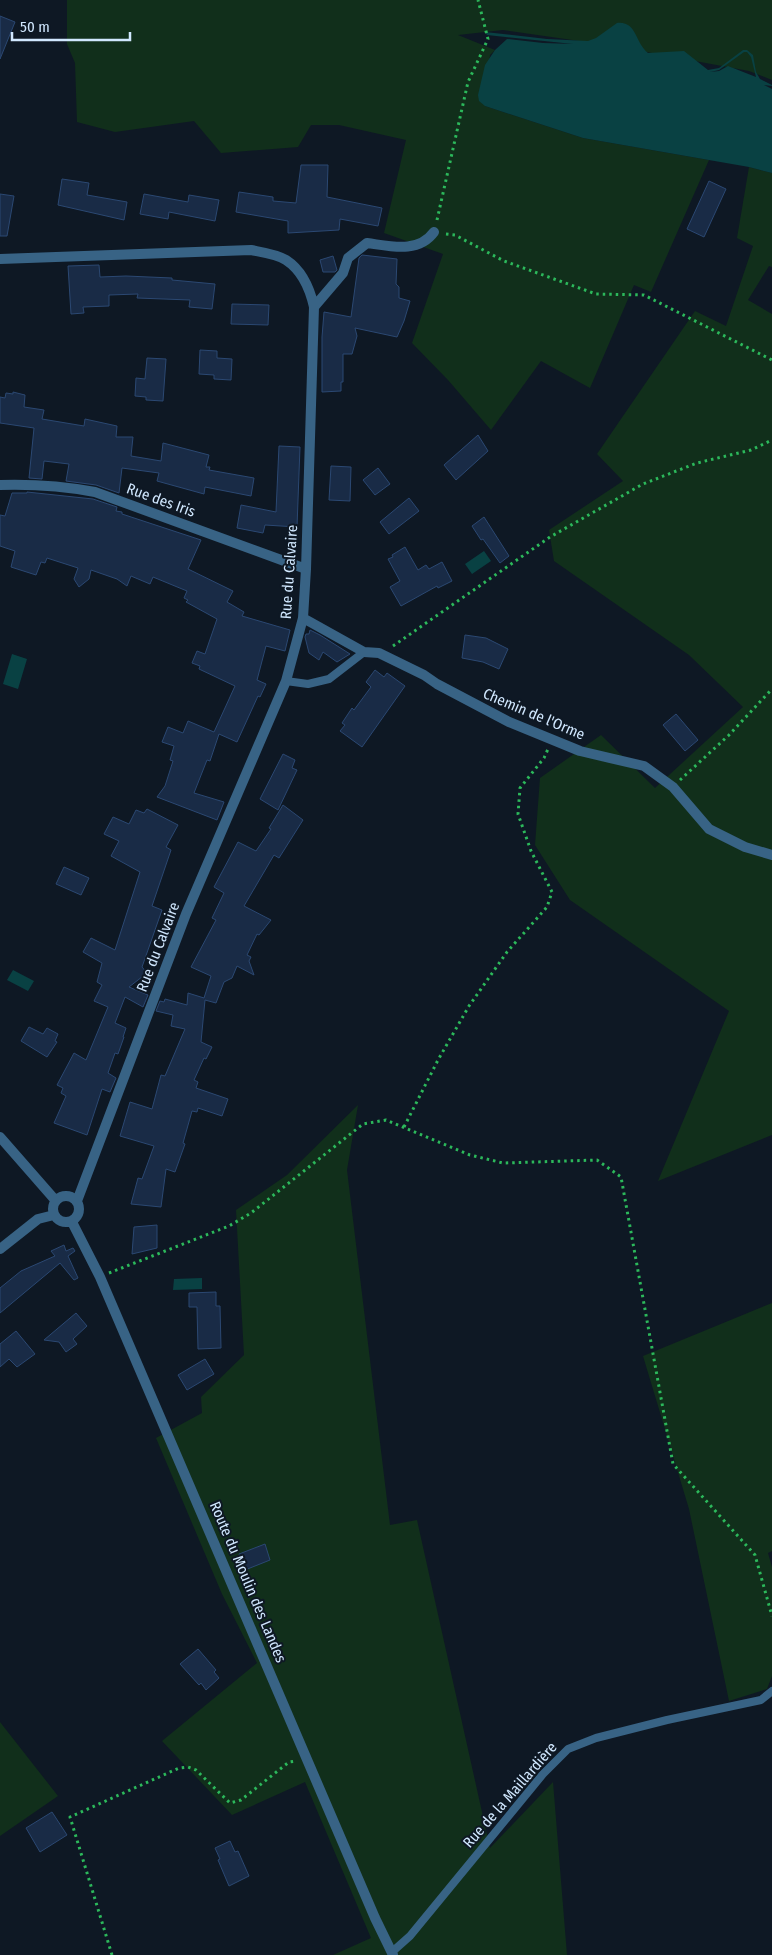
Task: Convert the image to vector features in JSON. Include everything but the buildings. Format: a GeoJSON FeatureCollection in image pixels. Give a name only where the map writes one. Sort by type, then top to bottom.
{"type":"FeatureCollection","features":[{"type":"Feature","properties":{"kind":"street"},"geometry":{"type":"LineString","coordinates":[[314,307],[343,273],[348,258],[367,243],[403,248],[420,245],[431,237],[434,232]]}},
{"type":"Feature","properties":{"kind":"street","name":"Rue du Calvaire"},"geometry":{"type":"LineString","coordinates":[[0,259],[251,250],[285,259],[303,277],[311,292],[314,307],[303,618],[286,681],[186,914],[77,1200]]}},
{"type":"Feature","properties":{"kind":"street","name":"Rue des Iris"},"geometry":{"type":"LineString","coordinates":[[0,485],[34,484],[64,486],[95,492],[306,569]]}},
{"type":"Feature","properties":{"kind":"street","name":"Chemin de l'Orme"},"geometry":{"type":"LineString","coordinates":[[303,618],[364,652],[379,653],[424,675],[437,684],[509,722],[580,751],[644,766],[672,787],[708,829],[745,847],[772,855]]}},
{"type":"Feature","properties":{"kind":"street"},"geometry":{"type":"LineString","coordinates":[[0,1137],[56,1201]]}},
{"type":"Feature","properties":{"kind":"street"},"geometry":{"type":"LineString","coordinates":[[62,1196],[77,1200],[80,1212],[72,1222],[60,1221],[54,1214],[53,1208],[56,1201],[62,1196]]}},
{"type":"Feature","properties":{"kind":"street"},"geometry":{"type":"LineString","coordinates":[[0,1249],[38,1219],[54,1214]]}},
{"type":"Feature","properties":{"kind":"street","name":"Route du Moulin des Landes"},"geometry":{"type":"LineString","coordinates":[[72,1222],[100,1277],[392,1954]]}},
{"type":"Feature","properties":{"kind":"lane"},"geometry":{"type":"LineString","coordinates":[[286,681],[308,684],[329,679],[364,652]]}},
{"type":"Feature","properties":{"kind":"lane","name":"Rue de la Maillardière"},"geometry":{"type":"LineString","coordinates":[[392,1954],[410,1936],[543,1774],[568,1749],[596,1738],[658,1722],[761,1700],[772,1691]]}},
{"type":"Feature","properties":{"kind":"path"},"geometry":{"type":"LineString","coordinates":[[478,0],[488,39],[468,82],[434,232],[455,235],[504,261],[596,294],[644,295],[772,360]]}},
{"type":"Feature","properties":{"kind":"path"},"geometry":{"type":"LineString","coordinates":[[379,653],[393,646],[550,536],[643,484],[698,462],[751,450],[772,440]]}},
{"type":"Feature","properties":{"kind":"path"},"geometry":{"type":"LineString","coordinates":[[672,787],[729,734],[772,689]]}},
{"type":"Feature","properties":{"kind":"path"},"geometry":{"type":"LineString","coordinates":[[404,1127],[438,1060],[469,1006],[507,952],[547,907],[552,892],[530,851],[518,814],[520,788],[544,758],[553,741]]}},
{"type":"Feature","properties":{"kind":"path"},"geometry":{"type":"LineString","coordinates":[[100,1277],[229,1226],[251,1213],[363,1124],[386,1120],[470,1155],[503,1164],[597,1160],[621,1177],[673,1464],[756,1555],[772,1616]]}},
{"type":"Feature","properties":{"kind":"path"},"geometry":{"type":"LineString","coordinates":[[112,1955],[70,1817],[179,1768],[188,1767],[196,1770],[230,1803],[241,1800],[289,1762],[307,1758]]}},
{"type":"Feature","properties":{"kind":"shaded area"},"geometry":{"type":"Polygon","coordinates":[[[67,0],[772,0],[772,80],[749,71],[614,46],[503,30],[458,35],[495,50],[490,55],[485,106],[583,138],[709,160],[651,292],[634,285],[590,388],[541,361],[491,430],[448,380],[412,343],[443,254],[384,233],[406,140],[339,125],[311,125],[298,147],[221,153],[194,121],[115,132],[77,122],[75,63],[67,44],[67,0]]]}},
{"type":"Feature","properties":{"kind":"shaded area"},"geometry":{"type":"Polygon","coordinates":[[[617,23],[624,23],[632,29],[640,44],[648,53],[684,51],[708,70],[719,68],[743,50],[747,50],[753,55],[756,72],[760,79],[772,85],[764,85],[772,89],[772,173],[749,167],[583,138],[485,106],[479,101],[478,95],[485,65],[495,50],[507,39],[573,44],[487,35],[485,32],[547,39],[588,41],[596,38],[617,23]],[[744,52],[719,70],[710,72],[719,71],[728,66],[756,77],[751,57],[747,52],[744,52]]]}},
{"type":"Feature","properties":{"kind":"shaded area"},"geometry":{"type":"Polygon","coordinates":[[[749,167],[772,173],[772,267],[769,266],[748,300],[772,314],[772,1135],[658,1181],[729,1011],[570,900],[535,845],[540,778],[601,735],[655,788],[743,707],[689,655],[554,561],[549,530],[623,481],[597,454],[695,311],[726,326],[753,246],[737,238],[749,167]]]}},
{"type":"Feature","properties":{"kind":"shaded area"},"geometry":{"type":"Polygon","coordinates":[[[484,551],[491,561],[472,574],[465,564],[484,551]]]}},
{"type":"Feature","properties":{"kind":"shaded area"},"geometry":{"type":"Polygon","coordinates":[[[12,654],[27,659],[18,689],[3,684],[12,654]]]}},
{"type":"Feature","properties":{"kind":"shaded area"},"geometry":{"type":"Polygon","coordinates":[[[13,970],[34,981],[28,991],[7,980],[13,970]]]}},
{"type":"Feature","properties":{"kind":"shaded area"},"geometry":{"type":"Polygon","coordinates":[[[358,1105],[347,1170],[390,1525],[417,1520],[490,1848],[553,1782],[567,1955],[333,1955],[371,1938],[305,1782],[232,1815],[162,1741],[257,1663],[222,1594],[156,1438],[202,1413],[201,1397],[244,1355],[236,1210],[287,1175],[358,1105]]]}},
{"type":"Feature","properties":{"kind":"shaded area"},"geometry":{"type":"Polygon","coordinates":[[[202,1278],[202,1289],[173,1290],[174,1279],[202,1278]]]}},
{"type":"Feature","properties":{"kind":"shaded area"},"geometry":{"type":"Polygon","coordinates":[[[772,1303],[772,1551],[768,1553],[772,1567],[772,1676],[767,1689],[729,1701],[689,1509],[643,1356],[772,1303]]]}},
{"type":"Feature","properties":{"kind":"shaded area"},"geometry":{"type":"Polygon","coordinates":[[[0,1722],[58,1796],[0,1836],[0,1722]]]}}]}
